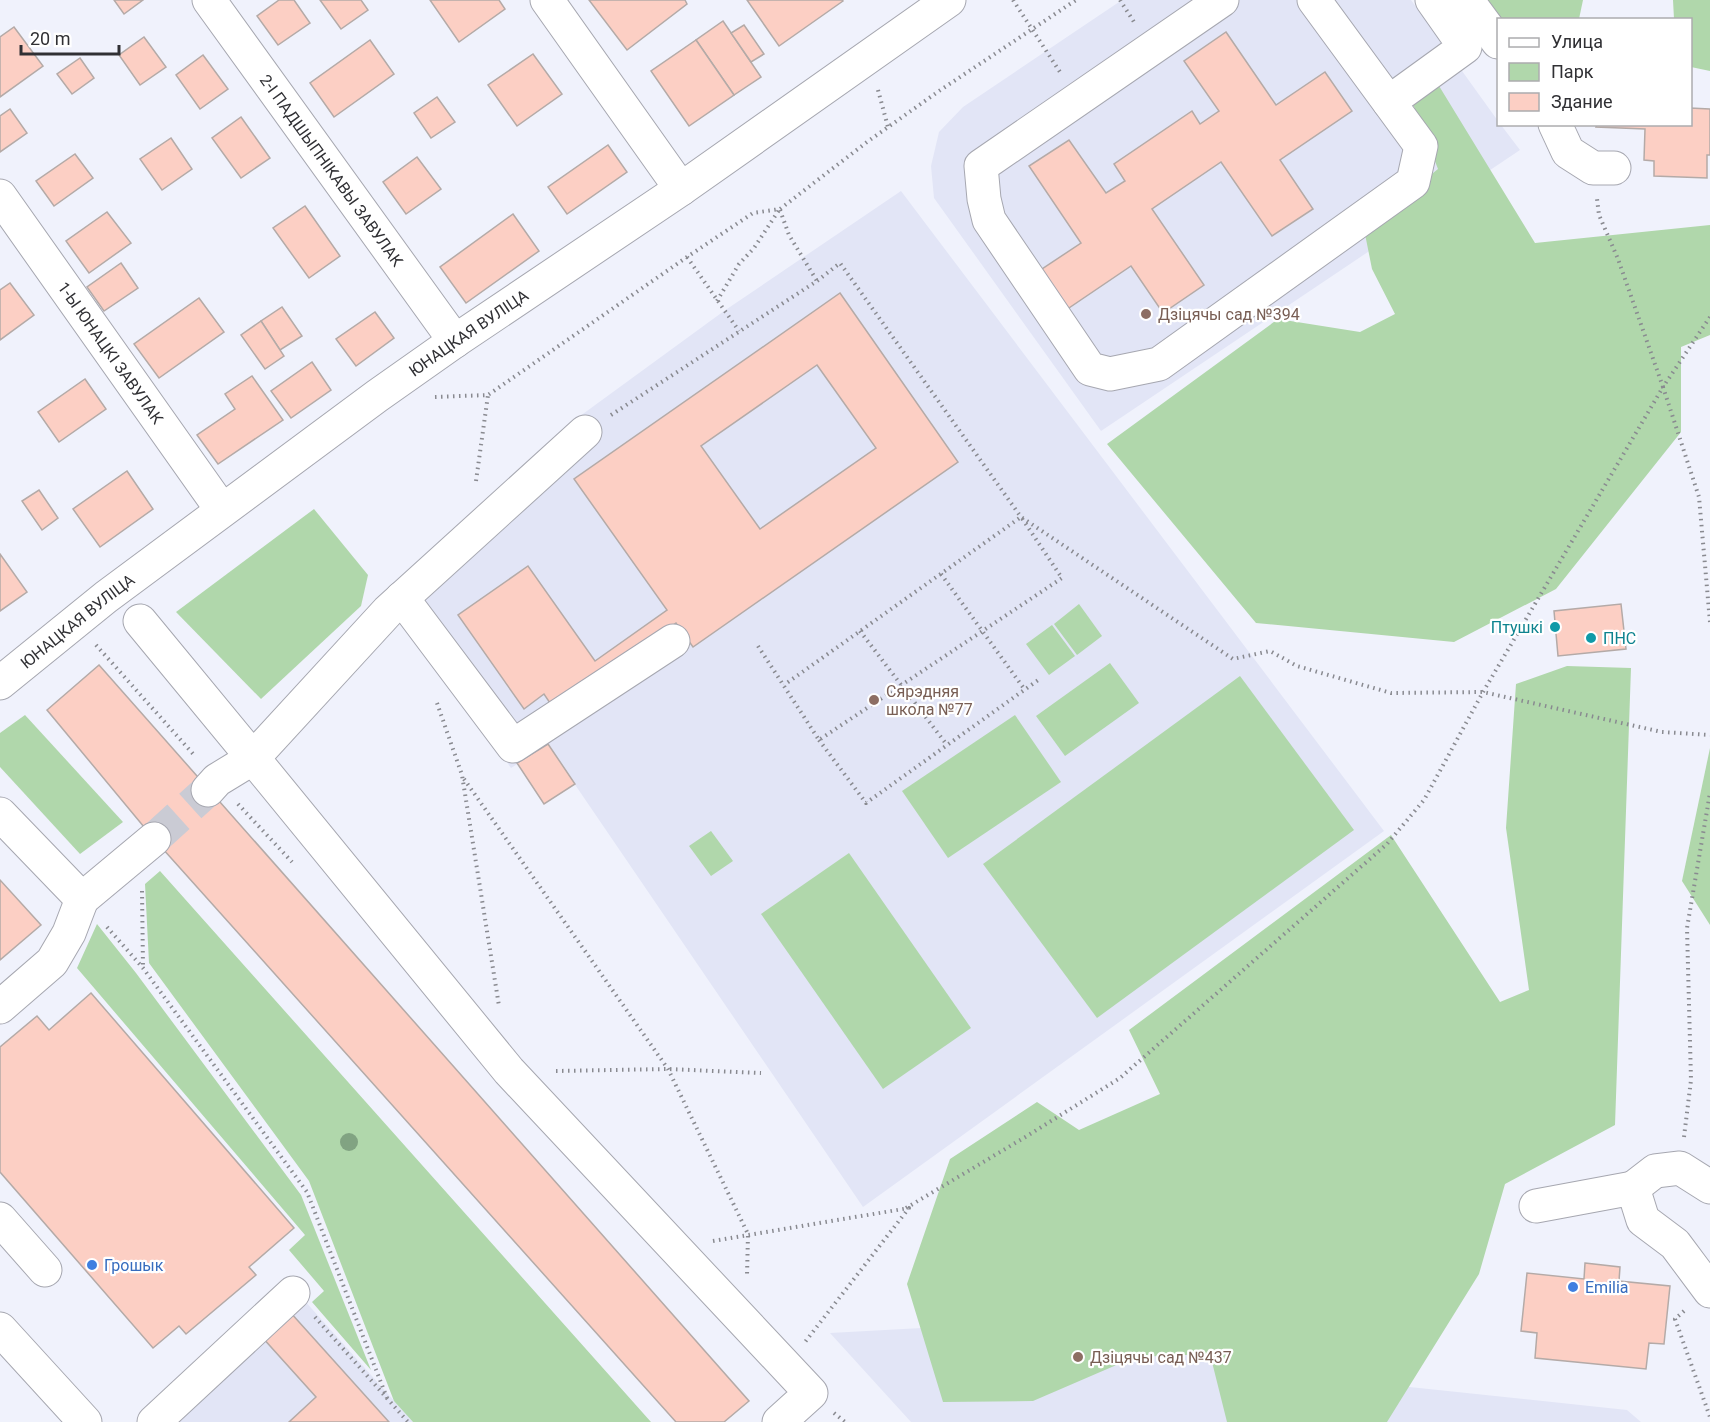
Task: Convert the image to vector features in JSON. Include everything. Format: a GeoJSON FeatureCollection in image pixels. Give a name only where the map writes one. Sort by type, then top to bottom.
{"type":"FeatureCollection","features":[{"type":"Feature","properties":{"kind":"street","name":"2-І ПАДШЫПНІКАВЫ ЗАВУЛАК"},"geometry":{"type":"LineString","coordinates":[[208,0],[455,341]]}},
{"type":"Feature","properties":{"kind":"street"},"geometry":{"type":"LineString","coordinates":[[547,0],[681,189]]}},
{"type":"Feature","properties":{"kind":"street"},"geometry":{"type":"LineString","coordinates":[[1222,0],[981,166],[984,199],[989,220],[1090,369],[1110,374],[1159,364],[1413,182],[1421,146],[1314,0]]}},
{"type":"Feature","properties":{"kind":"street"},"geometry":{"type":"LineString","coordinates":[[1389,102],[1466,46],[1432,0]]}},
{"type":"Feature","properties":{"kind":"street"},"geometry":{"type":"LineString","coordinates":[[1467,0],[1497,41]]}},
{"type":"Feature","properties":{"kind":"street","name":"ЮНАЦКАЯ ВУЛІЦА"},"geometry":{"type":"LineString","coordinates":[[0,683],[106,597],[455,341],[681,189],[942,2]]}},
{"type":"Feature","properties":{"kind":"street"},"geometry":{"type":"LineString","coordinates":[[1556,126],[1568,152],[1593,168],[1614,168]]}},
{"type":"Feature","properties":{"kind":"street","name":"1-Ы ЮНАЦКІ ЗАВУЛАК"},"geometry":{"type":"LineString","coordinates":[[0,196],[222,510]]}},
{"type":"Feature","properties":{"kind":"street"},"geometry":{"type":"LineString","coordinates":[[208,790],[217,780],[253,758],[388,611],[585,432]]}},
{"type":"Feature","properties":{"kind":"street"},"geometry":{"type":"LineString","coordinates":[[402,598],[513,746],[673,640]]}},
{"type":"Feature","properties":{"kind":"street"},"geometry":{"type":"LineString","coordinates":[[140,621],[509,1071],[811,1393],[780,1422]]}},
{"type":"Feature","properties":{"kind":"street"},"geometry":{"type":"LineString","coordinates":[[0,814],[82,899]]}},
{"type":"Feature","properties":{"kind":"street"},"geometry":{"type":"LineString","coordinates":[[0,1007],[52,962],[69,933],[82,899],[148,844]]}},
{"type":"Feature","properties":{"kind":"street"},"geometry":{"type":"LineString","coordinates":[[1536,1206],[1633,1188],[1655,1171],[1680,1168],[1710,1188]]}},
{"type":"Feature","properties":{"kind":"street"},"geometry":{"type":"LineString","coordinates":[[1633,1188],[1643,1220],[1675,1244],[1710,1290]]}},
{"type":"Feature","properties":{"kind":"street"},"geometry":{"type":"LineString","coordinates":[[0,1219],[45,1270]]}},
{"type":"Feature","properties":{"kind":"street"},"geometry":{"type":"LineString","coordinates":[[154,1422],[293,1293]]}},
{"type":"Feature","properties":{"kind":"street"},"geometry":{"type":"LineString","coordinates":[[0,1329],[85,1422]]}},
{"type":"Feature","properties":{"kind":"path"},"geometry":{"type":"LineString","coordinates":[[1013,0],[1047,52]]}},
{"type":"Feature","properties":{"kind":"path"},"geometry":{"type":"LineString","coordinates":[[717,301],[739,264],[754,248],[780,209],[867,142],[939,91],[1076,0]]}},
{"type":"Feature","properties":{"kind":"path"},"geometry":{"type":"LineString","coordinates":[[434,397],[488,395],[687,256],[753,213],[780,209]]}},
{"type":"Feature","properties":{"kind":"path"},"geometry":{"type":"LineString","coordinates":[[780,209],[789,235],[817,281]]}},
{"type":"Feature","properties":{"kind":"path"},"geometry":{"type":"LineString","coordinates":[[1599,215],[1618,259],[1699,497],[1710,622]]}},
{"type":"Feature","properties":{"kind":"path"},"geometry":{"type":"LineString","coordinates":[[687,256],[739,331]]}},
{"type":"Feature","properties":{"kind":"path"},"geometry":{"type":"LineString","coordinates":[[585,432],[817,281],[840,263],[1062,578],[819,740]]}},
{"type":"Feature","properties":{"kind":"path"},"geometry":{"type":"LineString","coordinates":[[675,1248],[906,1208],[1120,1078],[1388,844],[1424,800],[1483,692],[1663,387],[1710,317]]}},
{"type":"Feature","properties":{"kind":"path"},"geometry":{"type":"LineString","coordinates":[[476,481],[488,395]]}},
{"type":"Feature","properties":{"kind":"path"},"geometry":{"type":"LineString","coordinates":[[784,685],[1021,517]]}},
{"type":"Feature","properties":{"kind":"path"},"geometry":{"type":"LineString","coordinates":[[1021,517],[1233,659],[1270,651],[1297,666],[1391,693],[1483,692],[1662,732],[1710,735]]}},
{"type":"Feature","properties":{"kind":"path"},"geometry":{"type":"LineString","coordinates":[[941,574],[1025,690]]}},
{"type":"Feature","properties":{"kind":"path"},"geometry":{"type":"LineString","coordinates":[[860,631],[947,745]]}},
{"type":"Feature","properties":{"kind":"path"},"geometry":{"type":"LineString","coordinates":[[758,646],[819,740],[866,803],[1041,678]]}},
{"type":"Feature","properties":{"kind":"path"},"geometry":{"type":"LineString","coordinates":[[436,702],[462,776],[500,1012]]}},
{"type":"Feature","properties":{"kind":"path"},"geometry":{"type":"LineString","coordinates":[[462,776],[668,1069],[748,1234],[746,1323]]}},
{"type":"Feature","properties":{"kind":"path"},"geometry":{"type":"LineString","coordinates":[[1684,1138],[1691,1080],[1687,927],[1710,793]]}},
{"type":"Feature","properties":{"kind":"path"},"geometry":{"type":"LineString","coordinates":[[143,968],[148,844]]}},
{"type":"Feature","properties":{"kind":"path"},"geometry":{"type":"LineString","coordinates":[[82,899],[143,968],[307,1192],[387,1398]]}},
{"type":"Feature","properties":{"kind":"path"},"geometry":{"type":"LineString","coordinates":[[509,1071],[668,1069],[761,1073]]}},
{"type":"Feature","properties":{"kind":"path"},"geometry":{"type":"LineString","coordinates":[[786,1366],[909,1208],[906,1208]]}},
{"type":"Feature","properties":{"kind":"path"},"geometry":{"type":"LineString","coordinates":[[1710,1290],[1675,1319],[1710,1417]]}},
{"type":"Feature","properties":{"kind":"path"},"geometry":{"type":"LineString","coordinates":[[293,1293],[408,1422]]}},
{"type":"Feature","properties":{"kind":"shaded area","name":"Дзіцячы сад №394"},"geometry":{"type":"Polygon","coordinates":[[[1122,0],[1411,0],[1497,120],[1497,126],[1502,126],[1520,150],[1101,431],[934,198],[931,166],[939,132],[963,107],[1122,0]]]}},
{"type":"Feature","properties":{"kind":"shaded area","name":"Сярэдняя школа №77"},"geometry":{"type":"Polygon","coordinates":[[[901,191],[1384,831],[863,1207],[548,745],[511,768],[396,604],[576,419],[724,311],[901,191]]]}},
{"type":"Feature","properties":{"kind":"shaded area"},"geometry":{"type":"Polygon","coordinates":[[[304,1300],[413,1422],[167,1422],[304,1300]]]}},
{"type":"Feature","properties":{"kind":"shaded area","name":"Дзіцячы сад №437"},"geometry":{"type":"Polygon","coordinates":[[[1230,1311],[1343,1380],[1627,1410],[1641,1422],[911,1422],[830,1333],[1230,1311]]]}},
{"type":"Feature","properties":{"kind":"green space"},"geometry":{"type":"Polygon","coordinates":[[[1485,0],[1583,0],[1579,18],[1497,18],[1485,0]]]}},
{"type":"Feature","properties":{"kind":"green space"},"geometry":{"type":"Polygon","coordinates":[[[1673,0],[1710,0],[1710,71],[1692,67],[1692,18],[1674,18],[1673,0]]]}},
{"type":"Feature","properties":{"kind":"green space"},"geometry":{"type":"Polygon","coordinates":[[[1436,81],[1535,243],[1710,225],[1710,335],[1681,347],[1681,432],[1556,589],[1454,642],[1256,623],[1107,444],[1278,319],[1360,332],[1395,314],[1372,269],[1364,229],[1438,169],[1413,104],[1436,81]]]}},
{"type":"Feature","properties":{"kind":"green space"},"geometry":{"type":"Polygon","coordinates":[[[314,509],[368,575],[361,606],[261,699],[176,612],[314,509]]]}},
{"type":"Feature","properties":{"kind":"green space"},"geometry":{"type":"Polygon","coordinates":[[[1079,604],[1102,636],[1077,655],[1054,624],[1079,604]]]}},
{"type":"Feature","properties":{"kind":"green space"},"geometry":{"type":"Polygon","coordinates":[[[1052,625],[1075,656],[1049,675],[1026,644],[1052,625]]]}},
{"type":"Feature","properties":{"kind":"green space"},"geometry":{"type":"Polygon","coordinates":[[[1110,663],[1139,703],[1065,756],[1036,716],[1110,663]]]}},
{"type":"Feature","properties":{"kind":"green space"},"geometry":{"type":"Polygon","coordinates":[[[1567,666],[1631,668],[1615,1125],[1505,1184],[1479,1274],[1387,1422],[1227,1422],[1210,1354],[1135,1357],[1033,1401],[943,1402],[907,1284],[950,1159],[1037,1102],[1079,1130],[1160,1094],[1129,1030],[1391,835],[1500,1002],[1529,990],[1506,828],[1516,684],[1567,666]]]}},
{"type":"Feature","properties":{"kind":"green space"},"geometry":{"type":"Polygon","coordinates":[[[1240,676],[1354,830],[1097,1018],[983,864],[1240,676]]]}},
{"type":"Feature","properties":{"kind":"green space"},"geometry":{"type":"Polygon","coordinates":[[[25,715],[123,822],[80,854],[0,767],[0,733],[25,715]]]}},
{"type":"Feature","properties":{"kind":"green space"},"geometry":{"type":"Polygon","coordinates":[[[1015,715],[1061,782],[948,858],[902,791],[1015,715]]]}},
{"type":"Feature","properties":{"kind":"green space"},"geometry":{"type":"Polygon","coordinates":[[[1710,748],[1710,925],[1682,881],[1710,748]]]}},
{"type":"Feature","properties":{"kind":"green space"},"geometry":{"type":"Polygon","coordinates":[[[711,831],[733,861],[711,876],[689,846],[711,831]]]}},
{"type":"Feature","properties":{"kind":"green space"},"geometry":{"type":"Polygon","coordinates":[[[849,853],[971,1028],[883,1089],[761,914],[849,853]]]}},
{"type":"Feature","properties":{"kind":"green space"},"geometry":{"type":"Polygon","coordinates":[[[160,871],[651,1422],[413,1422],[394,1401],[309,1181],[149,963],[145,884],[160,871]]]}},
{"type":"Feature","properties":{"kind":"green space"},"geometry":{"type":"Polygon","coordinates":[[[97,924],[301,1195],[371,1370],[312,1302],[324,1291],[289,1250],[305,1235],[77,968],[97,924]]]}},
{"type":"Feature","properties":{"kind":"building"},"geometry":{"type":"Polygon","coordinates":[[[114,0],[143,0],[124,14],[114,0]]]}},
{"type":"Feature","properties":{"kind":"building"},"geometry":{"type":"Polygon","coordinates":[[[279,0],[294,0],[310,23],[278,45],[257,16],[279,0]]]}},
{"type":"Feature","properties":{"kind":"building"},"geometry":{"type":"Polygon","coordinates":[[[320,0],[361,0],[368,10],[341,29],[320,0]]]}},
{"type":"Feature","properties":{"kind":"building"},"geometry":{"type":"Polygon","coordinates":[[[430,0],[499,0],[505,9],[459,42],[430,0]]]}},
{"type":"Feature","properties":{"kind":"building"},"geometry":{"type":"Polygon","coordinates":[[[589,0],[685,0],[687,4],[627,50],[589,0]]]}},
{"type":"Feature","properties":{"kind":"building"},"geometry":{"type":"Polygon","coordinates":[[[747,0],[842,0],[843,1],[779,46],[747,0]]]}},
{"type":"Feature","properties":{"kind":"building"},"geometry":{"type":"Polygon","coordinates":[[[723,21],[761,77],[734,95],[696,40],[723,21]]]}},
{"type":"Feature","properties":{"kind":"building"},"geometry":{"type":"Polygon","coordinates":[[[744,25],[764,54],[751,62],[731,33],[744,25]]]}},
{"type":"Feature","properties":{"kind":"building"},"geometry":{"type":"Polygon","coordinates":[[[14,27],[43,66],[0,97],[0,37],[14,27]]]}},
{"type":"Feature","properties":{"kind":"building"},"geometry":{"type":"Polygon","coordinates":[[[1226,32],[1276,105],[1325,72],[1352,111],[1280,160],[1313,209],[1272,236],[1221,162],[1152,209],[1204,285],[1163,313],[1131,266],[1060,314],[1033,275],[1081,243],[1029,166],[1069,140],[1106,193],[1125,181],[1114,164],[1192,111],[1200,124],[1219,111],[1184,61],[1226,32]]]}},
{"type":"Feature","properties":{"kind":"building"},"geometry":{"type":"Polygon","coordinates":[[[144,37],[166,67],[140,85],[119,55],[144,37]]]}},
{"type":"Feature","properties":{"kind":"building"},"geometry":{"type":"Polygon","coordinates":[[[370,40],[394,74],[334,117],[310,83],[370,40]]]}},
{"type":"Feature","properties":{"kind":"building"},"geometry":{"type":"Polygon","coordinates":[[[696,40],[734,95],[689,126],[651,71],[696,40]]]}},
{"type":"Feature","properties":{"kind":"building"},"geometry":{"type":"Polygon","coordinates":[[[533,54],[562,94],[517,126],[488,85],[533,54]]]}},
{"type":"Feature","properties":{"kind":"building"},"geometry":{"type":"Polygon","coordinates":[[[203,55],[228,89],[200,109],[176,75],[203,55]]]}},
{"type":"Feature","properties":{"kind":"building"},"geometry":{"type":"Polygon","coordinates":[[[80,58],[94,78],[72,94],[57,74],[80,58]]]}},
{"type":"Feature","properties":{"kind":"building"},"geometry":{"type":"Polygon","coordinates":[[[437,97],[455,122],[431,138],[414,113],[437,97]]]}},
{"type":"Feature","properties":{"kind":"building"},"geometry":{"type":"Polygon","coordinates":[[[1692,108],[1710,109],[1710,155],[1707,155],[1707,178],[1654,176],[1654,161],[1644,160],[1645,129],[1596,127],[1692,126],[1692,108]]]}},
{"type":"Feature","properties":{"kind":"building"},"geometry":{"type":"Polygon","coordinates":[[[10,109],[27,133],[0,152],[0,116],[10,109]]]}},
{"type":"Feature","properties":{"kind":"building"},"geometry":{"type":"Polygon","coordinates":[[[241,117],[270,158],[241,178],[212,138],[241,117]]]}},
{"type":"Feature","properties":{"kind":"building"},"geometry":{"type":"Polygon","coordinates":[[[171,138],[192,169],[162,190],[140,159],[171,138]]]}},
{"type":"Feature","properties":{"kind":"building"},"geometry":{"type":"Polygon","coordinates":[[[608,145],[627,172],[567,214],[548,187],[608,145]]]}},
{"type":"Feature","properties":{"kind":"building"},"geometry":{"type":"Polygon","coordinates":[[[75,154],[93,178],[54,206],[36,181],[75,154]]]}},
{"type":"Feature","properties":{"kind":"building"},"geometry":{"type":"Polygon","coordinates":[[[417,157],[441,189],[406,214],[383,182],[417,157]]]}},
{"type":"Feature","properties":{"kind":"building"},"geometry":{"type":"Polygon","coordinates":[[[305,206],[340,256],[309,278],[273,228],[305,206]]]}},
{"type":"Feature","properties":{"kind":"building"},"geometry":{"type":"Polygon","coordinates":[[[107,212],[131,243],[89,273],[66,241],[107,212]]]}},
{"type":"Feature","properties":{"kind":"building"},"geometry":{"type":"Polygon","coordinates":[[[513,214],[539,251],[466,303],[440,267],[513,214]]]}},
{"type":"Feature","properties":{"kind":"building"},"geometry":{"type":"Polygon","coordinates":[[[121,263],[138,288],[104,311],[87,287],[121,263]]]}},
{"type":"Feature","properties":{"kind":"building"},"geometry":{"type":"Polygon","coordinates":[[[10,283],[34,315],[0,340],[0,290],[10,283]]]}},
{"type":"Feature","properties":{"kind":"building"},"geometry":{"type":"Polygon","coordinates":[[[840,293],[958,462],[693,647],[676,623],[554,709],[544,694],[524,709],[458,615],[528,566],[595,661],[667,610],[574,479],[840,293]],[[817,365],[701,446],[760,529],[876,448],[817,365]]]}},
{"type":"Feature","properties":{"kind":"building"},"geometry":{"type":"Polygon","coordinates":[[[199,298],[224,332],[159,378],[134,344],[199,298]]]}},
{"type":"Feature","properties":{"kind":"building"},"geometry":{"type":"Polygon","coordinates":[[[282,307],[302,336],[280,350],[261,321],[282,307]]]}},
{"type":"Feature","properties":{"kind":"building"},"geometry":{"type":"Polygon","coordinates":[[[375,312],[394,338],[356,366],[336,339],[375,312]]]}},
{"type":"Feature","properties":{"kind":"building"},"geometry":{"type":"Polygon","coordinates":[[[261,321],[284,356],[265,369],[241,335],[261,321]]]}},
{"type":"Feature","properties":{"kind":"building"},"geometry":{"type":"Polygon","coordinates":[[[312,362],[331,390],[291,418],[271,391],[312,362]]]}},
{"type":"Feature","properties":{"kind":"building"},"geometry":{"type":"Polygon","coordinates":[[[252,376],[283,420],[218,464],[197,435],[235,409],[225,394],[252,376]]]}},
{"type":"Feature","properties":{"kind":"building"},"geometry":{"type":"Polygon","coordinates":[[[85,379],[106,409],[59,442],[38,412],[85,379]]]}},
{"type":"Feature","properties":{"kind":"building"},"geometry":{"type":"Polygon","coordinates":[[[127,471],[153,509],[100,547],[73,509],[127,471]]]}},
{"type":"Feature","properties":{"kind":"building"},"geometry":{"type":"Polygon","coordinates":[[[39,490],[58,518],[42,530],[22,501],[39,490]]]}},
{"type":"Feature","properties":{"kind":"building"},"geometry":{"type":"Polygon","coordinates":[[[0,554],[27,592],[0,611],[0,554]]]}},
{"type":"Feature","properties":{"kind":"building","name":"ПНС"},"geometry":{"type":"Polygon","coordinates":[[[1621,604],[1626,649],[1558,656],[1554,611],[1621,604]]]}},
{"type":"Feature","properties":{"kind":"building"},"geometry":{"type":"Polygon","coordinates":[[[99,665],[749,1401],[724,1422],[676,1422],[154,839],[47,710],[99,665]]]}},
{"type":"Feature","properties":{"kind":"building"},"geometry":{"type":"Polygon","coordinates":[[[548,744],[575,784],[544,804],[517,763],[548,744]]]}},
{"type":"Feature","properties":{"kind":"building"},"geometry":{"type":"Polygon","coordinates":[[[0,880],[41,925],[0,960],[0,880]]]}},
{"type":"Feature","properties":{"kind":"building"},"geometry":{"type":"Polygon","coordinates":[[[91,993],[294,1228],[249,1267],[256,1275],[186,1334],[179,1326],[153,1348],[0,1172],[0,1047],[37,1016],[49,1030],[91,993]]]}},
{"type":"Feature","properties":{"kind":"building"},"geometry":{"type":"Polygon","coordinates":[[[1585,1263],[1620,1267],[1619,1281],[1670,1286],[1664,1344],[1649,1343],[1646,1369],[1535,1358],[1537,1333],[1521,1331],[1527,1273],[1584,1279],[1585,1263]]]}},
{"type":"Feature","properties":{"kind":"building"},"geometry":{"type":"Polygon","coordinates":[[[290,1312],[389,1422],[289,1422],[316,1397],[262,1337],[290,1312]]]}},
{"type":"Feature","properties":{"kind":"tunnel"},"geometry":{"type":"LineString","coordinates":[[154,839],[208,790]]}},
{"type":"Feature","properties":{"kind":"place","name":"Дзіцячы сад №394"},"geometry":{"type":"Point","coordinates":[1146,314]}},
{"type":"Feature","properties":{"kind":"place","name":"Птушкі"},"geometry":{"type":"Point","coordinates":[1555,627]}},
{"type":"Feature","properties":{"kind":"place","name":"ПНС"},"geometry":{"type":"Point","coordinates":[1591,638]}},
{"type":"Feature","properties":{"kind":"place","name":"Сярэдняя школа №77"},"geometry":{"type":"Point","coordinates":[874,700]}},
{"type":"Feature","properties":{"kind":"place","name":"Грошык"},"geometry":{"type":"Point","coordinates":[92,1265]}},
{"type":"Feature","properties":{"kind":"place","name":"Emilia"},"geometry":{"type":"Point","coordinates":[1573,1287]}},
{"type":"Feature","properties":{"kind":"place","name":"Дзіцячы сад №437"},"geometry":{"type":"Point","coordinates":[1078,1357]}}]}
